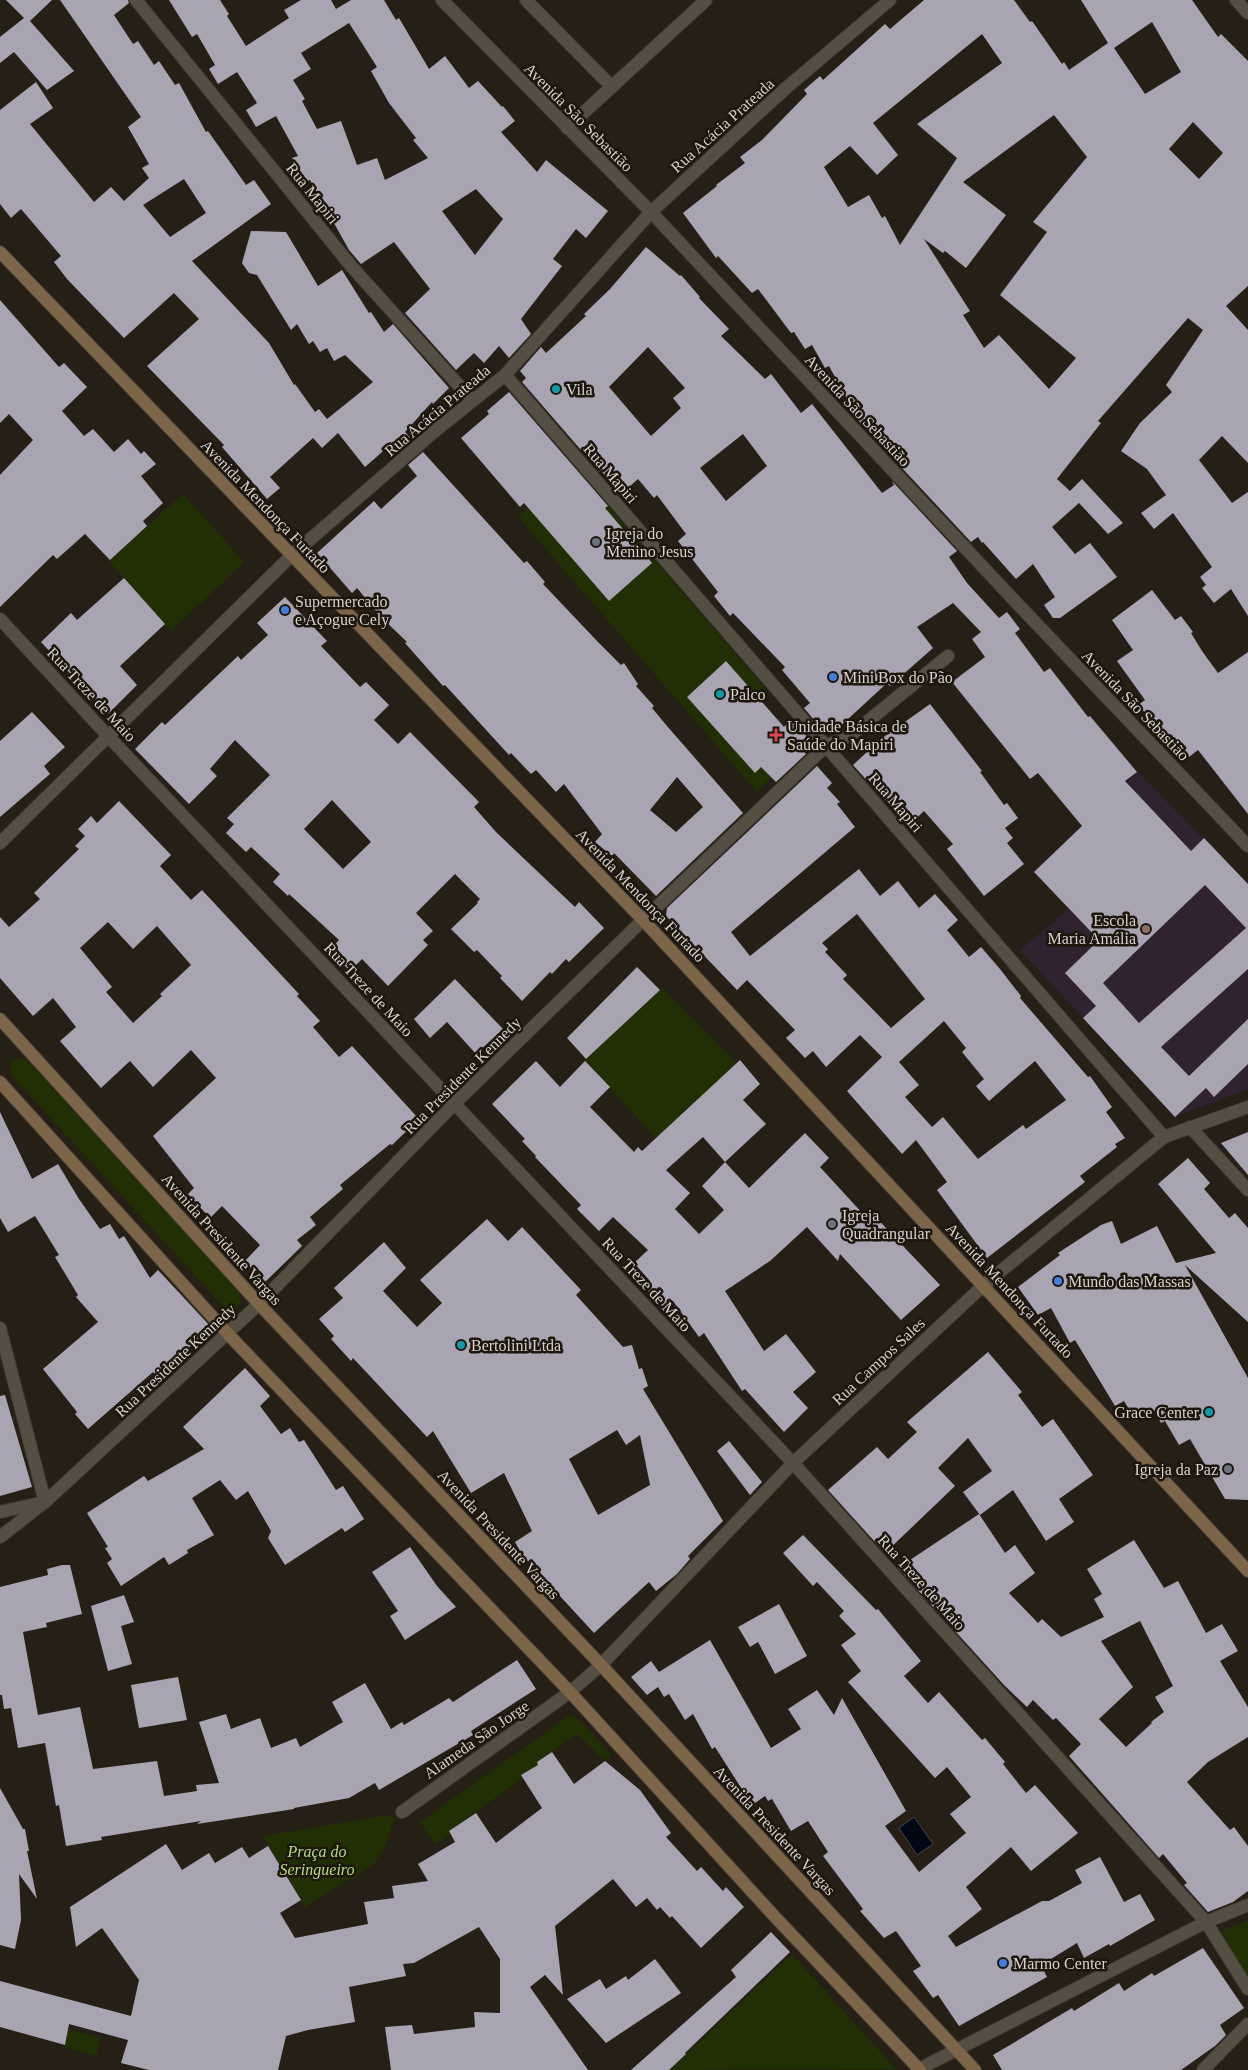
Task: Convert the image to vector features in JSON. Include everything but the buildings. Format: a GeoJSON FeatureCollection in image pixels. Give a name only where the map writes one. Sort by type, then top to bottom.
{"type":"FeatureCollection","features":[{"type":"Feature","properties":{"kind":"street","name":"Rua Mapiri"},"geometry":{"type":"LineString","coordinates":[[136,0],[351,266],[472,400]]}},
{"type":"Feature","properties":{"kind":"street","name":"Avenida São Sebastião"},"geometry":{"type":"LineString","coordinates":[[442,0],[651,212],[1012,598],[1248,846]]}},
{"type":"Feature","properties":{"kind":"street"},"geometry":{"type":"LineString","coordinates":[[526,0],[612,87]]}},
{"type":"Feature","properties":{"kind":"street"},"geometry":{"type":"LineString","coordinates":[[567,128],[706,0]]}},
{"type":"Feature","properties":{"kind":"street","name":"Rua Acácia Prateada"},"geometry":{"type":"LineString","coordinates":[[0,843],[291,556],[472,400],[505,375],[651,212],[786,88],[890,0]]}},
{"type":"Feature","properties":{"kind":"street"},"geometry":{"type":"LineString","coordinates":[[1236,0],[1248,13]]}},
{"type":"Feature","properties":{"kind":"street","name":"Avenida Mendonça Furtado"},"geometry":{"type":"LineString","coordinates":[[0,252],[643,920],[1248,1571]]}},
{"type":"Feature","properties":{"kind":"street","name":"Rua Mapiri"},"geometry":{"type":"LineString","coordinates":[[505,375],[1164,1137]]}},
{"type":"Feature","properties":{"kind":"street","name":"Rua Treze de Maio"},"geometry":{"type":"LineString","coordinates":[[0,619],[792,1463],[1206,1922],[1248,1990]]}},
{"type":"Feature","properties":{"kind":"street","name":"Rua Presidente Kennedy"},"geometry":{"type":"LineString","coordinates":[[0,1537],[45,1502],[228,1334],[455,1104],[643,920],[826,746],[851,735],[948,656]]}},
{"type":"Feature","properties":{"kind":"street","name":"Avenida Presidente Vargas"},"geometry":{"type":"LineString","coordinates":[[0,1019],[259,1304],[601,1665],[975,2070]]}},
{"type":"Feature","properties":{"kind":"street"},"geometry":{"type":"LineString","coordinates":[[0,1082],[228,1334],[570,1692],[776,1918],[919,2070],[1206,1922],[1248,1905]]}},
{"type":"Feature","properties":{"kind":"street","name":"Rua Campos Sales"},"geometry":{"type":"LineString","coordinates":[[570,1692],[601,1665],[792,1463],[984,1285],[1164,1137],[1248,1107]]}},
{"type":"Feature","properties":{"kind":"street"},"geometry":{"type":"LineString","coordinates":[[1190,1127],[1248,1190]]}},
{"type":"Feature","properties":{"kind":"street"},"geometry":{"type":"LineString","coordinates":[[0,1328],[45,1502],[0,1512]]}},
{"type":"Feature","properties":{"kind":"street","name":"Alameda São Jorge"},"geometry":{"type":"LineString","coordinates":[[402,1812],[570,1692]]}},
{"type":"Feature","properties":{"kind":"street"},"geometry":{"type":"LineString","coordinates":[[1203,2070],[1248,2024]]}},
{"type":"Feature","properties":{"kind":"shaded area","name":"Escola Maria Amália"},"geometry":{"type":"Polygon","coordinates":[[[1138,772],[1248,884],[1248,1089],[1175,1117],[1020,950],[1069,909],[1034,872],[1138,772]]]}},
{"type":"Feature","properties":{"kind":"shaded area"},"geometry":{"type":"Polygon","coordinates":[[[914,1817],[933,1844],[917,1855],[899,1828],[914,1817]]]}},
{"type":"Feature","properties":{"kind":"green space"},"geometry":{"type":"Polygon","coordinates":[[[573,465],[764,687],[716,730],[755,772],[761,767],[771,777],[757,792],[518,517],[573,465]]]}},
{"type":"Feature","properties":{"kind":"green space"},"geometry":{"type":"Polygon","coordinates":[[[183,494],[244,562],[171,631],[109,561],[183,494]]]}},
{"type":"Feature","properties":{"kind":"green space"},"geometry":{"type":"Polygon","coordinates":[[[662,988],[737,1063],[656,1138],[585,1061],[662,988]]]}},
{"type":"Feature","properties":{"kind":"green space"},"geometry":{"type":"Polygon","coordinates":[[[17,1058],[27,1060],[239,1292],[241,1302],[233,1309],[225,1308],[12,1076],[10,1064],[17,1058]]]}},
{"type":"Feature","properties":{"kind":"green space"},"geometry":{"type":"Polygon","coordinates":[[[570,1715],[581,1721],[611,1755],[605,1761],[577,1734],[537,1762],[538,1765],[521,1775],[523,1778],[449,1831],[451,1834],[435,1844],[420,1822],[570,1715]]]}},
{"type":"Feature","properties":{"kind":"green space","name":"Praça do Seringueiro"},"geometry":{"type":"Polygon","coordinates":[[[382,1816],[395,1817],[385,1846],[374,1864],[305,1907],[263,1836],[382,1816]]]}},
{"type":"Feature","properties":{"kind":"green space"},"geometry":{"type":"Polygon","coordinates":[[[1248,1920],[1248,1979],[1212,1935],[1248,1920]]]}},
{"type":"Feature","properties":{"kind":"green space"},"geometry":{"type":"Polygon","coordinates":[[[792,1954],[896,2069],[669,2070],[792,1954]]]}},
{"type":"Feature","properties":{"kind":"green space"},"geometry":{"type":"Polygon","coordinates":[[[68,2029],[101,2038],[96,2056],[64,2047],[68,2029]]]}},
{"type":"Feature","properties":{"kind":"place","name":"Vila"},"geometry":{"type":"Point","coordinates":[556,389]}},
{"type":"Feature","properties":{"kind":"place","name":"Igreja do Menino Jesus"},"geometry":{"type":"Point","coordinates":[596,542]}},
{"type":"Feature","properties":{"kind":"place","name":"Supermercado e Açogue Cely"},"geometry":{"type":"Point","coordinates":[285,610]}},
{"type":"Feature","properties":{"kind":"place","name":"Mini Box do Pão"},"geometry":{"type":"Point","coordinates":[833,677]}},
{"type":"Feature","properties":{"kind":"place","name":"Palco"},"geometry":{"type":"Point","coordinates":[720,694]}},
{"type":"Feature","properties":{"kind":"place","name":"Unidade Básica de Saúde do Mapiri"},"geometry":{"type":"Point","coordinates":[776,735]}},
{"type":"Feature","properties":{"kind":"place","name":"Escola Maria Amália"},"geometry":{"type":"Point","coordinates":[1146,929]}},
{"type":"Feature","properties":{"kind":"place","name":"Igreja Quadrangular"},"geometry":{"type":"Point","coordinates":[832,1224]}},
{"type":"Feature","properties":{"kind":"place","name":"Mundo das Massas"},"geometry":{"type":"Point","coordinates":[1058,1281]}},
{"type":"Feature","properties":{"kind":"place","name":"Bertolini Ltda"},"geometry":{"type":"Point","coordinates":[461,1345]}},
{"type":"Feature","properties":{"kind":"place","name":"Grace Center"},"geometry":{"type":"Point","coordinates":[1209,1412]}},
{"type":"Feature","properties":{"kind":"place","name":"Igreja da Paz"},"geometry":{"type":"Point","coordinates":[1228,1469]}},
{"type":"Feature","properties":{"kind":"place","name":"Marmo Center"},"geometry":{"type":"Point","coordinates":[1003,1963]}}]}
